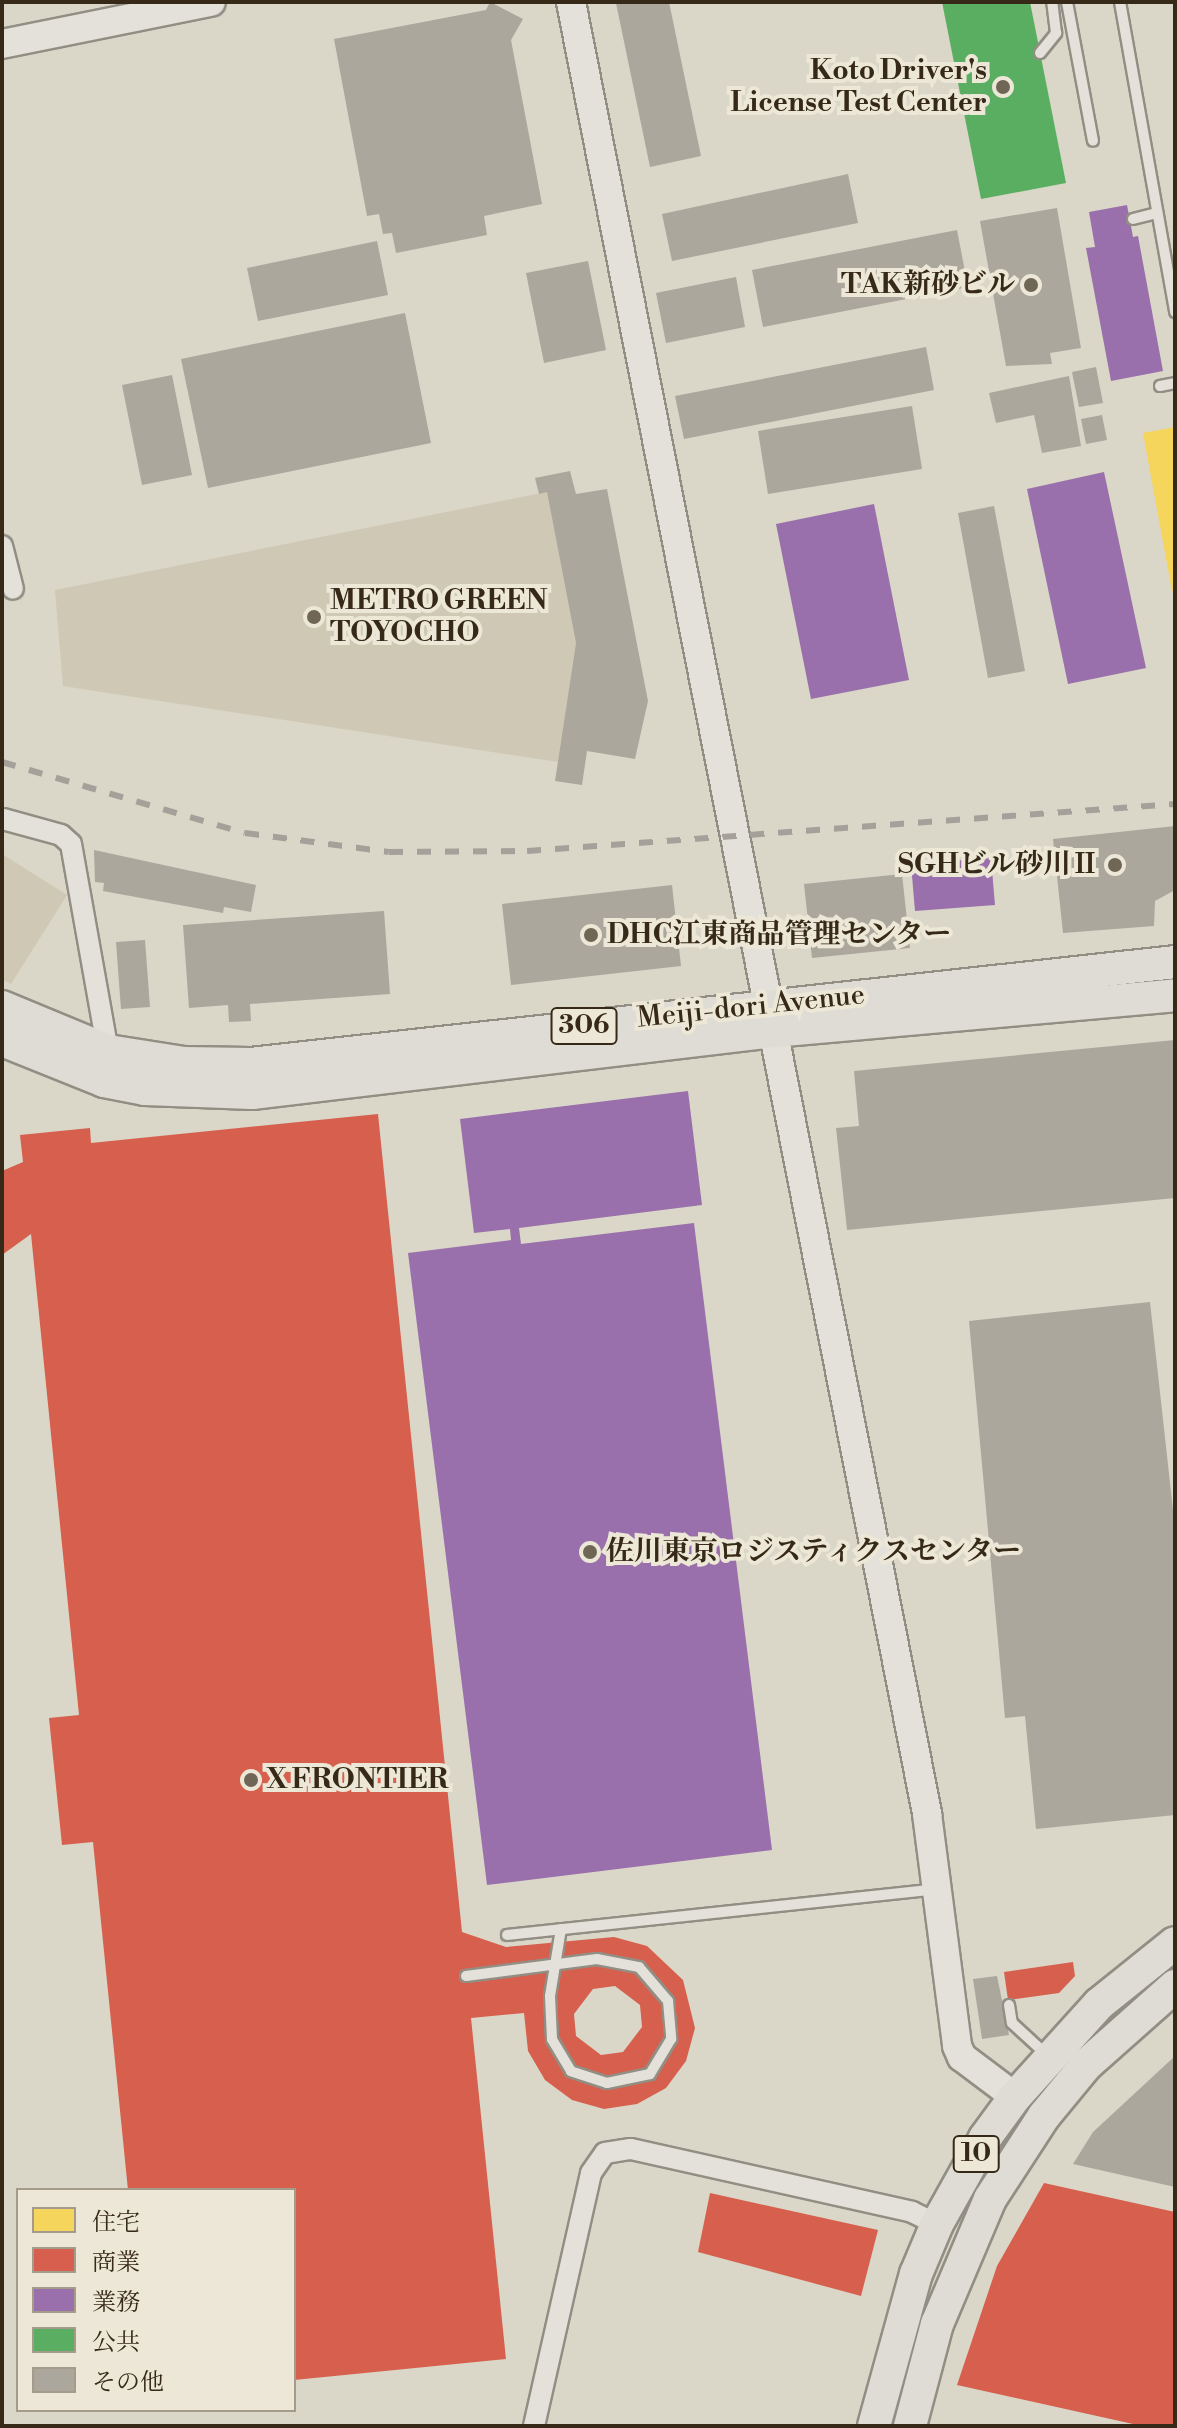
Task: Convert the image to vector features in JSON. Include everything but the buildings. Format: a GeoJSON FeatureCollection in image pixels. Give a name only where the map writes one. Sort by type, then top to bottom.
{"type":"FeatureCollection","features":[{"type":"Feature","properties":{"kind":"main road","name":"Meiji-dori Avenue"},"geometry":{"type":"LineString","coordinates":[[2,1040],[104,1081],[215,1094],[310,1088],[773,1017],[1175,962]]}},
{"type":"Feature","properties":{"kind":"main road","name":"Meiji-dori Avenue"},"geometry":{"type":"LineString","coordinates":[[2,1007],[108,1051],[184,1063],[250,1064],[773,1017],[1175,995]]}},
{"type":"Feature","properties":{"kind":"main road","name":"10"},"geometry":{"type":"LineString","coordinates":[[874,2426],[903,2314],[937,2224],[1015,2097],[1099,2004],[1175,1943]]}},
{"type":"Feature","properties":{"kind":"main road","name":"10"},"geometry":{"type":"LineString","coordinates":[[910,2426],[937,2324],[990,2199],[1044,2116],[1086,2065],[1175,1986]]}},
{"type":"Feature","properties":{"kind":"street"},"geometry":{"type":"LineString","coordinates":[[2,44],[211,2]]}},
{"type":"Feature","properties":{"kind":"street"},"geometry":{"type":"LineString","coordinates":[[571,2],[773,1017],[938,1889],[957,2046],[962,2057],[1015,2097]]}},
{"type":"Feature","properties":{"kind":"street"},"geometry":{"type":"LineString","coordinates":[[2,546],[13,589]]}},
{"type":"Feature","properties":{"kind":"street"},"geometry":{"type":"LineString","coordinates":[[3,819],[61,835],[71,844],[108,1051]]}},
{"type":"Feature","properties":{"kind":"street"},"geometry":{"type":"LineString","coordinates":[[534,2426],[591,2173],[605,2153],[631,2149],[912,2212],[937,2224]]}},
{"type":"Feature","properties":{"kind":"lane"},"geometry":{"type":"LineString","coordinates":[[1040,53],[1056,33],[1052,2]]}},
{"type":"Feature","properties":{"kind":"lane"},"geometry":{"type":"LineString","coordinates":[[1067,2],[1093,141]]}},
{"type":"Feature","properties":{"kind":"lane"},"geometry":{"type":"LineString","coordinates":[[1120,2],[1175,312]]}},
{"type":"Feature","properties":{"kind":"lane"},"geometry":{"type":"LineString","coordinates":[[1133,219],[1157,213]]}},
{"type":"Feature","properties":{"kind":"lane"},"geometry":{"type":"LineString","coordinates":[[1160,386],[1175,383]]}},
{"type":"Feature","properties":{"kind":"lane"},"geometry":{"type":"LineString","coordinates":[[507,1935],[938,1889]]}},
{"type":"Feature","properties":{"kind":"lane"},"geometry":{"type":"LineString","coordinates":[[466,1976],[553,1965],[568,1963],[582,1961],[597,1959],[639,1967],[668,2001],[671,2039],[650,2074],[607,2083],[571,2071],[552,2039],[550,1996],[554,1969],[556,1956],[558,1942],[561,1929]]}},
{"type":"Feature","properties":{"kind":"lane"},"geometry":{"type":"LineString","coordinates":[[1009,2005],[1012,2023],[1049,2057]]}},
{"type":"Feature","properties":{"kind":"shaded area","name":"METRO GREEN TOYOCHO"},"geometry":{"type":"Polygon","coordinates":[[[547,492],[576,643],[558,762],[63,686],[55,590],[547,492]]]}},
{"type":"Feature","properties":{"kind":"shaded area"},"geometry":{"type":"Polygon","coordinates":[[[2,854],[67,895],[11,984],[2,979],[2,854]]]}},
{"type":"Feature","properties":{"kind":"railway"},"geometry":{"type":"LineString","coordinates":[[2,762],[245,833],[389,852],[527,851],[1175,804]]}},
{"type":"Feature","properties":{"kind":"place","name":"Koto Driver's License Test Center"},"geometry":{"type":"Point","coordinates":[1003,87]}},
{"type":"Feature","properties":{"kind":"place","name":"TAK新砂ビル"},"geometry":{"type":"Point","coordinates":[1031,285]}},
{"type":"Feature","properties":{"kind":"place","name":"METRO GREEN TOYOCHO"},"geometry":{"type":"Point","coordinates":[314,617]}},
{"type":"Feature","properties":{"kind":"place","name":"SGHビル砂川Ⅱ"},"geometry":{"type":"Point","coordinates":[1115,865]}},
{"type":"Feature","properties":{"kind":"place","name":"DHC江東商品管理センター"},"geometry":{"type":"Point","coordinates":[591,935]}},
{"type":"Feature","properties":{"kind":"place","name":"佐川東京ロジスティクスセンター"},"geometry":{"type":"Point","coordinates":[590,1552]}},
{"type":"Feature","properties":{"kind":"place","name":"X FRONTIER"},"geometry":{"type":"Point","coordinates":[251,1780]}}]}
